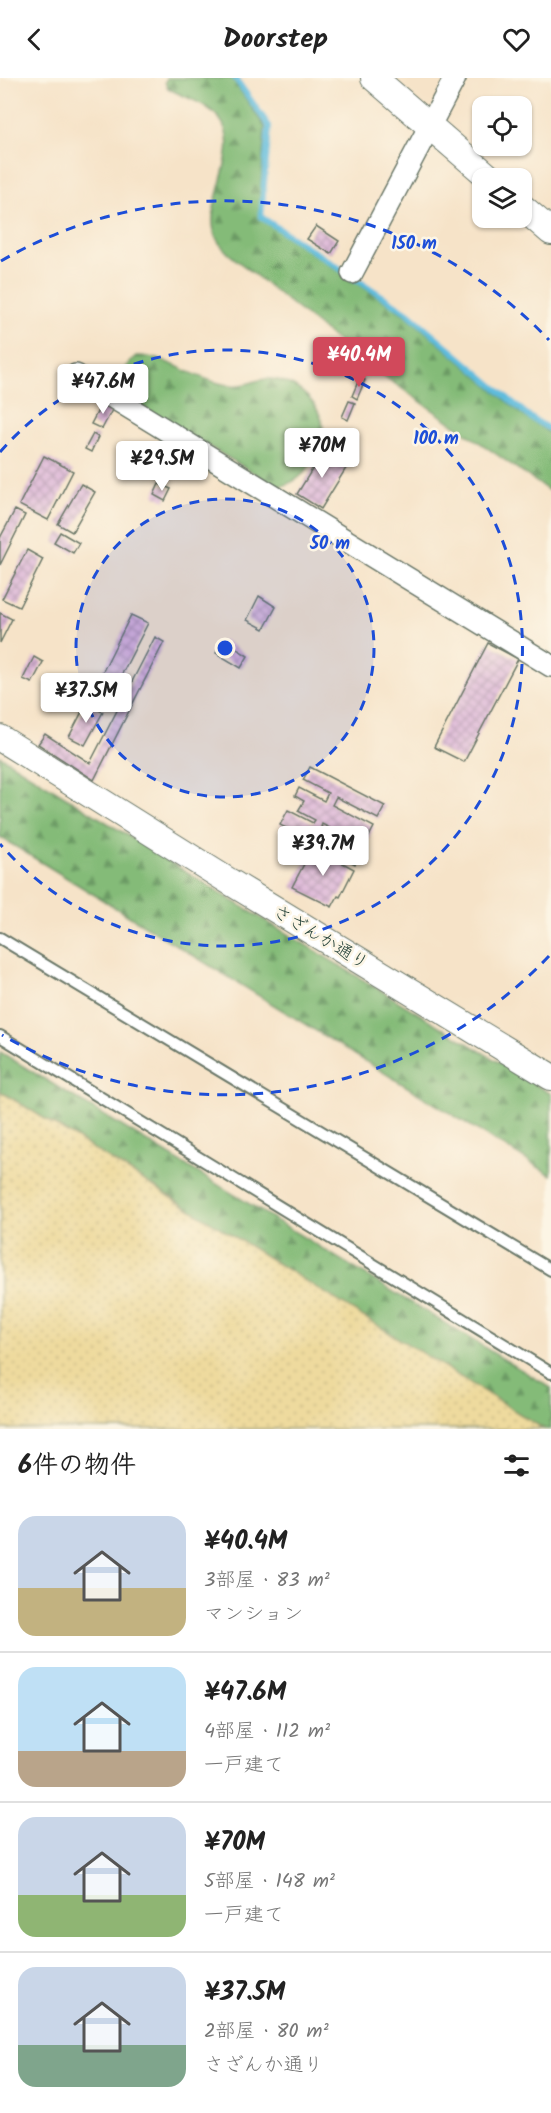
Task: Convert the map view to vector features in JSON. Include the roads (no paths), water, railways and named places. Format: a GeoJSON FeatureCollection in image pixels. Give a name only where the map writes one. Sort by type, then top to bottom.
{"type":"FeatureCollection","features":[{"type":"Feature","properties":{"kind":"street"},"geometry":{"type":"LineString","coordinates":[[374,78],[478,168]]}},
{"type":"Feature","properties":{"kind":"street"},"geometry":{"type":"LineString","coordinates":[[352,273],[455,78]]}},
{"type":"Feature","properties":{"kind":"street"},"geometry":{"type":"LineString","coordinates":[[532,216],[551,232]]}},
{"type":"Feature","properties":{"kind":"street"},"geometry":{"type":"LineString","coordinates":[[76,375],[551,666]]}},
{"type":"Feature","properties":{"kind":"street","name":"さざんか通り"},"geometry":{"type":"LineString","coordinates":[[0,738],[227,880],[551,1077]]}},
{"type":"Feature","properties":{"kind":"lane"},"geometry":{"type":"LineString","coordinates":[[0,938],[551,1270]]}},
{"type":"Feature","properties":{"kind":"lane"},"geometry":{"type":"LineString","coordinates":[[0,1036],[551,1373]]}},
{"type":"Feature","properties":{"kind":"waterway"},"geometry":{"type":"LineString","coordinates":[[235,78],[269,126],[261,217],[408,313],[531,418],[551,430]]}}]}
